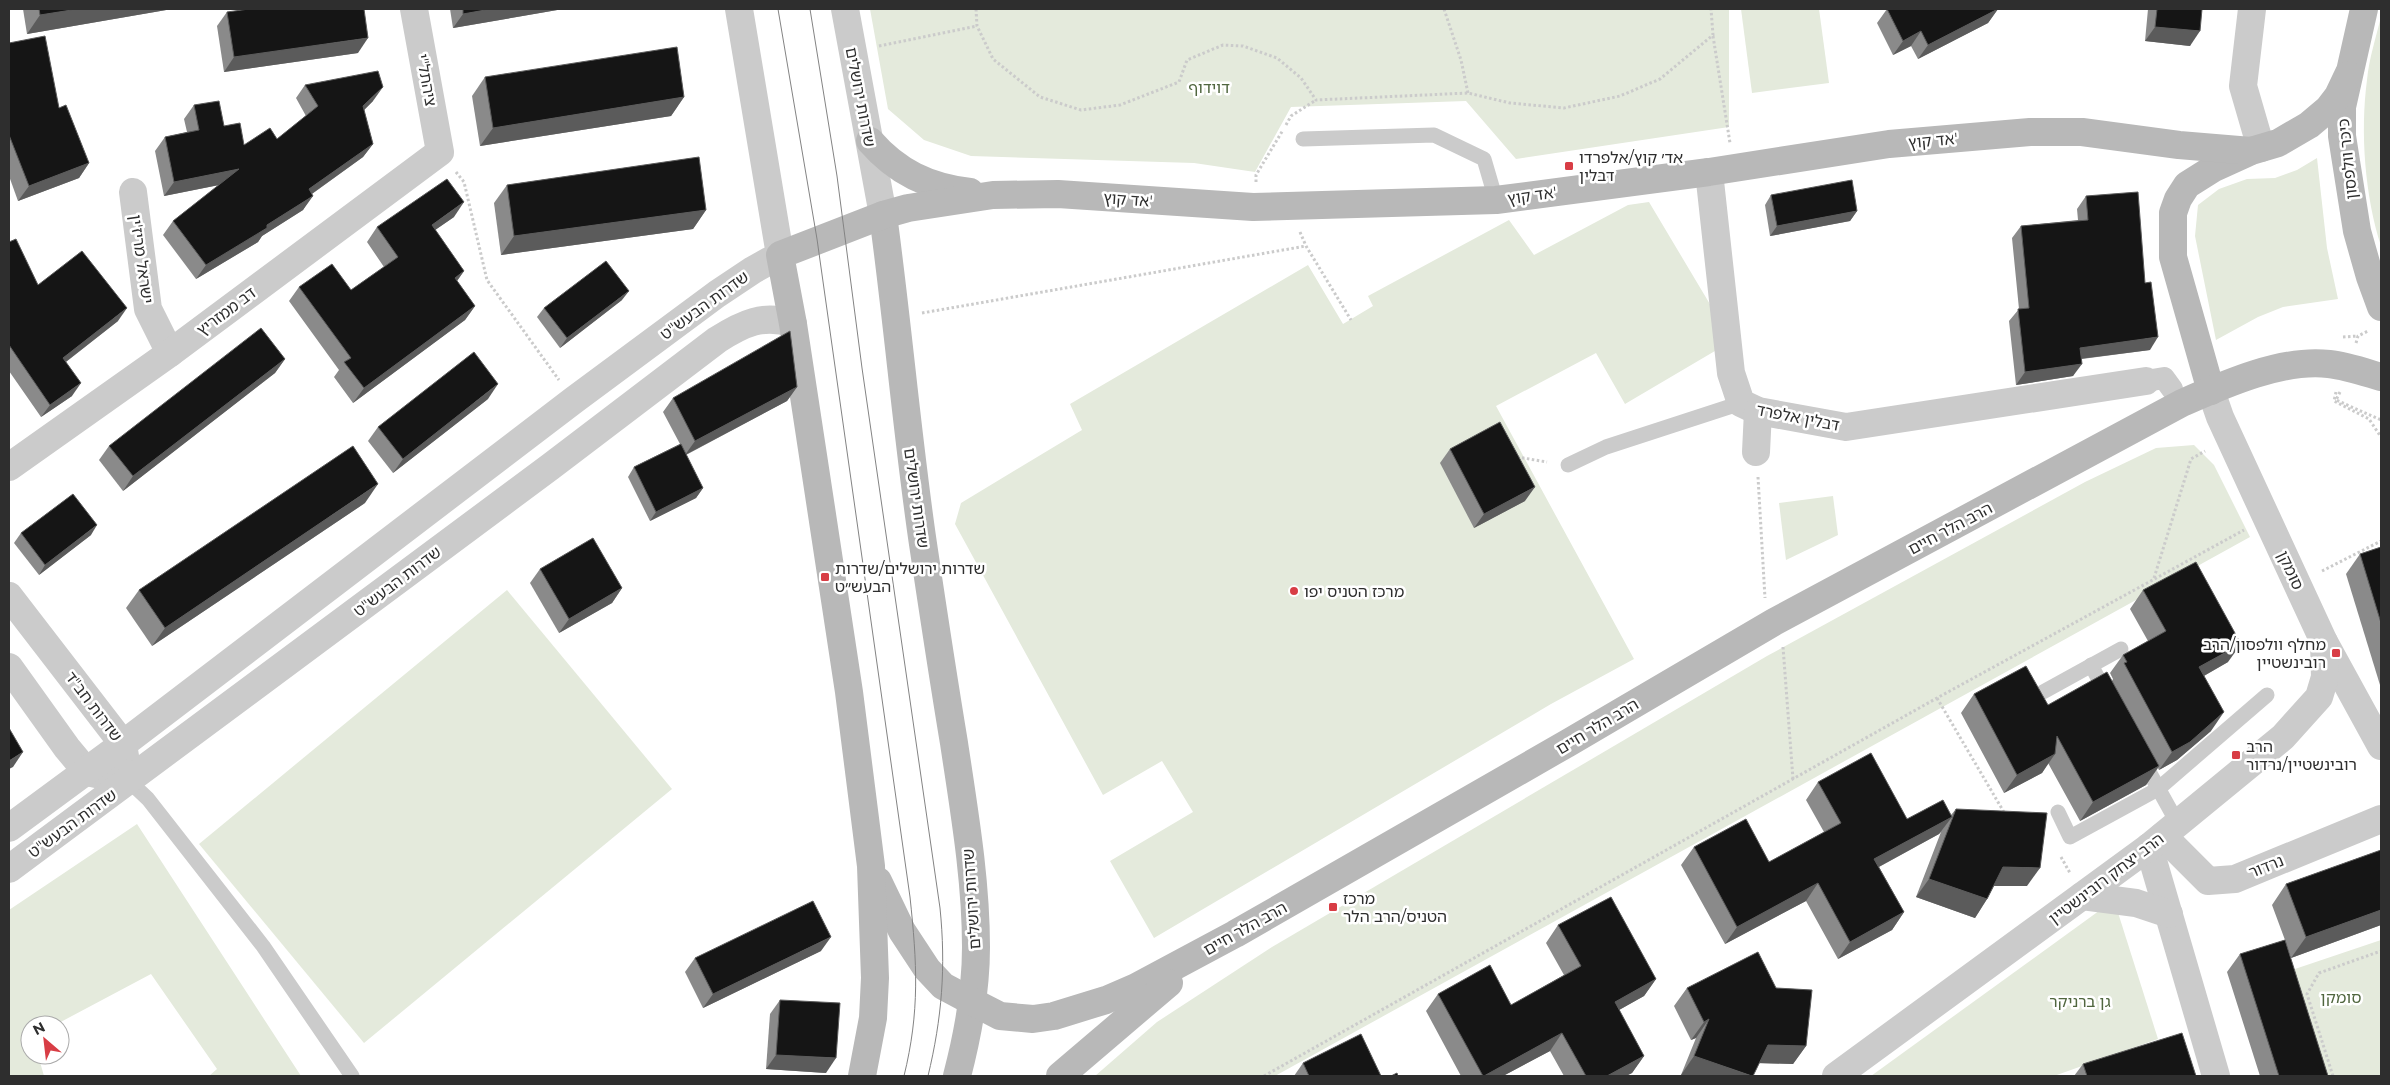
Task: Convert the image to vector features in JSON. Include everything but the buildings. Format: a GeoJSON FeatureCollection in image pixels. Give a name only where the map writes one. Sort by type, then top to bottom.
{"type":"FeatureCollection","features":[{"type":"Feature","properties":{"kind":"main road","name":"כיכר וולפסון"},"geometry":{"type":"LineString","coordinates":[[2364,9],[2342,107],[2345,161],[2357,231],[2370,277],[2381,306]]}},
{"type":"Feature","properties":{"kind":"main road","name":"אד קוץ'"},"geometry":{"type":"LineString","coordinates":[[780,255],[882,215],[908,208],[993,195],[1058,194],[1253,207],[1496,200],[1722,170],[1889,144],[2030,132],[2082,132],[2179,145],[2256,150],[2278,143],[2309,126],[2338,96],[2348,75]]}},
{"type":"Feature","properties":{"kind":"main road"},"geometry":{"type":"LineString","coordinates":[[870,141],[886,160],[920,179],[963,192],[993,195]]}},
{"type":"Feature","properties":{"kind":"main road"},"geometry":{"type":"LineString","coordinates":[[2210,391],[2173,257],[2173,213],[2178,199],[2187,185],[2214,168],[2256,150]]}},
{"type":"Feature","properties":{"kind":"main road","name":"שדרות ירושלים"},"geometry":{"type":"LineString","coordinates":[[882,215],[897,316],[905,406],[916,495],[961,788],[971,875],[976,947],[973,1002],[957,1076]]}},
{"type":"Feature","properties":{"kind":"main road"},"geometry":{"type":"LineString","coordinates":[[780,255],[793,324],[849,692],[871,866],[875,978],[873,1018],[862,1076]]}},
{"type":"Feature","properties":{"kind":"main road","name":"הרב הלר חיים"},"geometry":{"type":"LineString","coordinates":[[871,866],[892,913],[927,969],[943,986],[1000,1016],[1033,1020],[1079,1009],[1136,987],[1235,934],[1568,744],[1774,622],[2182,403],[2210,391],[2278,368],[2311,363],[2350,368],[2381,377]]}},
{"type":"Feature","properties":{"kind":"main road"},"geometry":{"type":"LineString","coordinates":[[1060,1076],[1149,998],[1235,934]]}},
{"type":"Feature","properties":{"kind":"street","name":"ציהתל\"י"},"geometry":{"type":"LineString","coordinates":[[414,9],[440,152]]}},
{"type":"Feature","properties":{"kind":"street"},"geometry":{"type":"LineString","coordinates":[[739,9],[780,255]]}},
{"type":"Feature","properties":{"kind":"street","name":"שדרות ירושלים"},"geometry":{"type":"LineString","coordinates":[[845,9],[882,215]]}},
{"type":"Feature","properties":{"kind":"street"},"geometry":{"type":"LineString","coordinates":[[2252,9],[2243,86],[2256,150]]}},
{"type":"Feature","properties":{"kind":"street","name":"דב ממזריץ"},"geometry":{"type":"LineString","coordinates":[[9,467],[170,352],[440,152]]}},
{"type":"Feature","properties":{"kind":"street","name":"דבלין אלפרד"},"geometry":{"type":"LineString","coordinates":[[1722,170],[1731,373],[1749,407],[1846,427],[2164,378],[2172,389]]}},
{"type":"Feature","properties":{"kind":"street","name":"ישראל מריז'ין"},"geometry":{"type":"LineString","coordinates":[[133,192],[148,309],[170,352]]}},
{"type":"Feature","properties":{"kind":"street","name":"שדרות הבעש\"ט"},"geometry":{"type":"LineString","coordinates":[[9,828],[87,772],[574,400],[717,294],[780,255]]}},
{"type":"Feature","properties":{"kind":"street","name":"שדרות הבעש\"ט"},"geometry":{"type":"LineString","coordinates":[[9,869],[558,462],[717,340],[732,331],[767,319],[778,318],[793,324]]}},
{"type":"Feature","properties":{"kind":"street","name":"סומקן"},"geometry":{"type":"LineString","coordinates":[[2210,391],[2220,417],[2324,642],[2381,746]]}},
{"type":"Feature","properties":{"kind":"street"},"geometry":{"type":"LineString","coordinates":[[1749,407],[1756,452]]}},
{"type":"Feature","properties":{"kind":"street","name":"שדרות חב\"ד"},"geometry":{"type":"LineString","coordinates":[[9,596],[123,744],[129,781]]}},
{"type":"Feature","properties":{"kind":"street","name":"הרב יצחק רובינשטיין"},"geometry":{"type":"LineString","coordinates":[[1836,1076],[2163,836],[2283,737],[2319,696],[2325,677],[2324,642]]}},
{"type":"Feature","properties":{"kind":"street"},"geometry":{"type":"LineString","coordinates":[[9,667],[67,748],[87,772],[129,781]]}},
{"type":"Feature","properties":{"kind":"street","name":"נרדור"},"geometry":{"type":"LineString","coordinates":[[2163,836],[2208,881],[2235,879],[2381,819]]}},
{"type":"Feature","properties":{"kind":"street"},"geometry":{"type":"LineString","coordinates":[[2163,836],[2169,914],[2216,1076]]}},
{"type":"Feature","properties":{"kind":"street"},"geometry":{"type":"LineString","coordinates":[[2082,896],[2136,903],[2169,914]]}},
{"type":"Feature","properties":{"kind":"lane"},"geometry":{"type":"LineString","coordinates":[[1303,139],[1434,135],[1484,159],[1496,200]]}},
{"type":"Feature","properties":{"kind":"lane"},"geometry":{"type":"LineString","coordinates":[[1568,465],[1606,447],[1749,407]]}},
{"type":"Feature","properties":{"kind":"lane"},"geometry":{"type":"LineString","coordinates":[[2042,692],[2121,649]]}},
{"type":"Feature","properties":{"kind":"lane"},"geometry":{"type":"LineString","coordinates":[[2091,665],[2114,707]]}},
{"type":"Feature","properties":{"kind":"lane"},"geometry":{"type":"LineString","coordinates":[[2058,812],[2070,837],[2158,789],[2267,696]]}},
{"type":"Feature","properties":{"kind":"lane"},"geometry":{"type":"LineString","coordinates":[[2136,748],[2158,789],[2163,836]]}},
{"type":"Feature","properties":{"kind":"lane"},"geometry":{"type":"LineString","coordinates":[[129,781],[148,799],[263,946],[352,1076]]}},
{"type":"Feature","properties":{"kind":"path"},"geometry":{"type":"LineString","coordinates":[[976,9],[977,26],[993,59],[1040,96],[1081,110],[1120,105],[1179,82],[1187,60],[1222,45],[1243,46],[1276,58],[1301,78],[1316,100]]}},
{"type":"Feature","properties":{"kind":"path"},"geometry":{"type":"LineString","coordinates":[[1444,9],[1461,60],[1468,93]]}},
{"type":"Feature","properties":{"kind":"path"},"geometry":{"type":"LineString","coordinates":[[1710,9],[1722,170]]}},
{"type":"Feature","properties":{"kind":"path"},"geometry":{"type":"LineString","coordinates":[[852,50],[977,26]]}},
{"type":"Feature","properties":{"kind":"path"},"geometry":{"type":"LineString","coordinates":[[1253,207],[1256,175],[1286,124],[1291,116],[1316,100],[1468,93],[1510,103],[1564,108],[1620,96],[1660,78],[1713,35]]}},
{"type":"Feature","properties":{"kind":"path"},"geometry":{"type":"LineString","coordinates":[[440,152],[464,182],[487,280],[574,400]]}},
{"type":"Feature","properties":{"kind":"path"},"geometry":{"type":"LineString","coordinates":[[1289,206],[1306,246],[1351,320]]}},
{"type":"Feature","properties":{"kind":"path"},"geometry":{"type":"LineString","coordinates":[[897,316],[1306,246]]}},
{"type":"Feature","properties":{"kind":"path"},"geometry":{"type":"LineString","coordinates":[[2350,368],[2336,400],[2381,420]]}},
{"type":"Feature","properties":{"kind":"path"},"geometry":{"type":"LineString","coordinates":[[2350,368],[2336,390],[2334,400],[2369,419],[2381,437]]}},
{"type":"Feature","properties":{"kind":"path"},"geometry":{"type":"LineString","coordinates":[[2154,579],[2191,459],[2206,452],[2202,444]]}},
{"type":"Feature","properties":{"kind":"path"},"geometry":{"type":"LineString","coordinates":[[1756,452],[1766,606]]}},
{"type":"Feature","properties":{"kind":"path"},"geometry":{"type":"LineString","coordinates":[[1511,460],[1518,456],[1568,465]]}},
{"type":"Feature","properties":{"kind":"path"},"geometry":{"type":"LineString","coordinates":[[1264,1076],[1938,698],[2267,517]]}},
{"type":"Feature","properties":{"kind":"path"},"geometry":{"type":"LineString","coordinates":[[2297,583],[2381,541]]}},
{"type":"Feature","properties":{"kind":"path"},"geometry":{"type":"LineString","coordinates":[[1782,638],[1793,779]]}},
{"type":"Feature","properties":{"kind":"path"},"geometry":{"type":"LineString","coordinates":[[1938,698],[2006,816]]}},
{"type":"Feature","properties":{"kind":"path"},"geometry":{"type":"LineString","coordinates":[[2333,1076],[2307,994],[2319,973],[2381,952]]}},
{"type":"Feature","properties":{"kind":"green space","name":"דוידוף"},"geometry":{"type":"Polygon","coordinates":[[[870,9],[1729,9],[1729,127],[1516,159],[1466,101],[1291,107],[1255,172],[1194,163],[971,156],[924,140],[888,109],[870,9]]]}},
{"type":"Feature","properties":{"kind":"green space"},"geometry":{"type":"Polygon","coordinates":[[[1741,9],[1819,9],[1829,83],[1752,93],[1741,9]]]}},
{"type":"Feature","properties":{"kind":"green space"},"geometry":{"type":"Polygon","coordinates":[[[2381,17],[2381,246],[2371,206],[2365,164],[2364,121],[2368,72],[2381,17]]]}},
{"type":"Feature","properties":{"kind":"green space"},"geometry":{"type":"Polygon","coordinates":[[[2317,158],[2327,248],[2338,299],[2283,307],[2258,317],[2216,340],[2195,236],[2198,205],[2219,189],[2247,179],[2275,178],[2297,170],[2317,158]]]}},
{"type":"Feature","properties":{"kind":"green space","name":"מרכז הטניס יפו"},"geometry":{"type":"Polygon","coordinates":[[[1649,202],[1717,316],[1720,348],[1625,404],[1596,353],[1496,406],[1634,659],[1551,704],[1154,938],[1110,861],[1193,812],[1162,761],[1103,795],[955,524],[961,503],[1082,430],[1070,404],[1308,265],[1343,324],[1373,306],[1368,296],[1509,220],[1534,255],[1628,205],[1649,202]]]}},
{"type":"Feature","properties":{"kind":"green space"},"geometry":{"type":"Polygon","coordinates":[[[2194,445],[2214,465],[2250,537],[1275,1076],[1095,1076],[1157,1022],[1272,947],[1767,656],[2085,482],[2156,448],[2194,445]]]}},
{"type":"Feature","properties":{"kind":"green space"},"geometry":{"type":"Polygon","coordinates":[[[1833,496],[1838,535],[1786,560],[1779,503],[1833,496]]]}},
{"type":"Feature","properties":{"kind":"green space"},"geometry":{"type":"Polygon","coordinates":[[[507,590],[672,789],[364,1043],[199,844],[507,590]]]}},
{"type":"Feature","properties":{"kind":"green space"},"geometry":{"type":"Polygon","coordinates":[[[137,824],[301,1076],[209,1076],[217,1069],[151,974],[70,1017],[70,1015],[20,1015],[20,1065],[41,1065],[44,1076],[9,1076],[9,910],[137,824]]]}},
{"type":"Feature","properties":{"kind":"green space","name":"גן ברניקר"},"geometry":{"type":"Polygon","coordinates":[[[2114,900],[2158,1039],[2054,1076],[1871,1076],[2114,900]]]}},
{"type":"Feature","properties":{"kind":"green space","name":"סומקן"},"geometry":{"type":"Polygon","coordinates":[[[2381,940],[2381,1076],[2327,1076],[2289,971],[2381,940]]]}},
{"type":"Feature","properties":{"kind":"tram line"},"geometry":{"type":"LineString","coordinates":[[778,9],[817,239],[910,897],[916,987],[913,1030],[904,1076]]}},
{"type":"Feature","properties":{"kind":"tram line"},"geometry":{"type":"LineString","coordinates":[[810,9],[837,176],[862,368],[940,908],[943,972],[937,1034],[928,1076]]}},
{"type":"Feature","properties":{"kind":"place","name":"אד׳ קוץ/אלפרדו דבלין"},"geometry":{"type":"Point","coordinates":[1569,166]}},
{"type":"Feature","properties":{"kind":"place","name":"שדרות ירושלים/שדרות הבעש״ט"},"geometry":{"type":"Point","coordinates":[825,577]}},
{"type":"Feature","properties":{"kind":"place","name":"מרכז הטניס יפו"},"geometry":{"type":"Point","coordinates":[1294,591]}},
{"type":"Feature","properties":{"kind":"place","name":"מחלף וולפסון/הרב רובינשטיין"},"geometry":{"type":"Point","coordinates":[2336,653]}},
{"type":"Feature","properties":{"kind":"place","name":"הרב רובינשטיין/נרדור"},"geometry":{"type":"Point","coordinates":[2236,755]}},
{"type":"Feature","properties":{"kind":"place","name":"מרכז הטניס/הרב הלר"},"geometry":{"type":"Point","coordinates":[1333,907]}}]}
